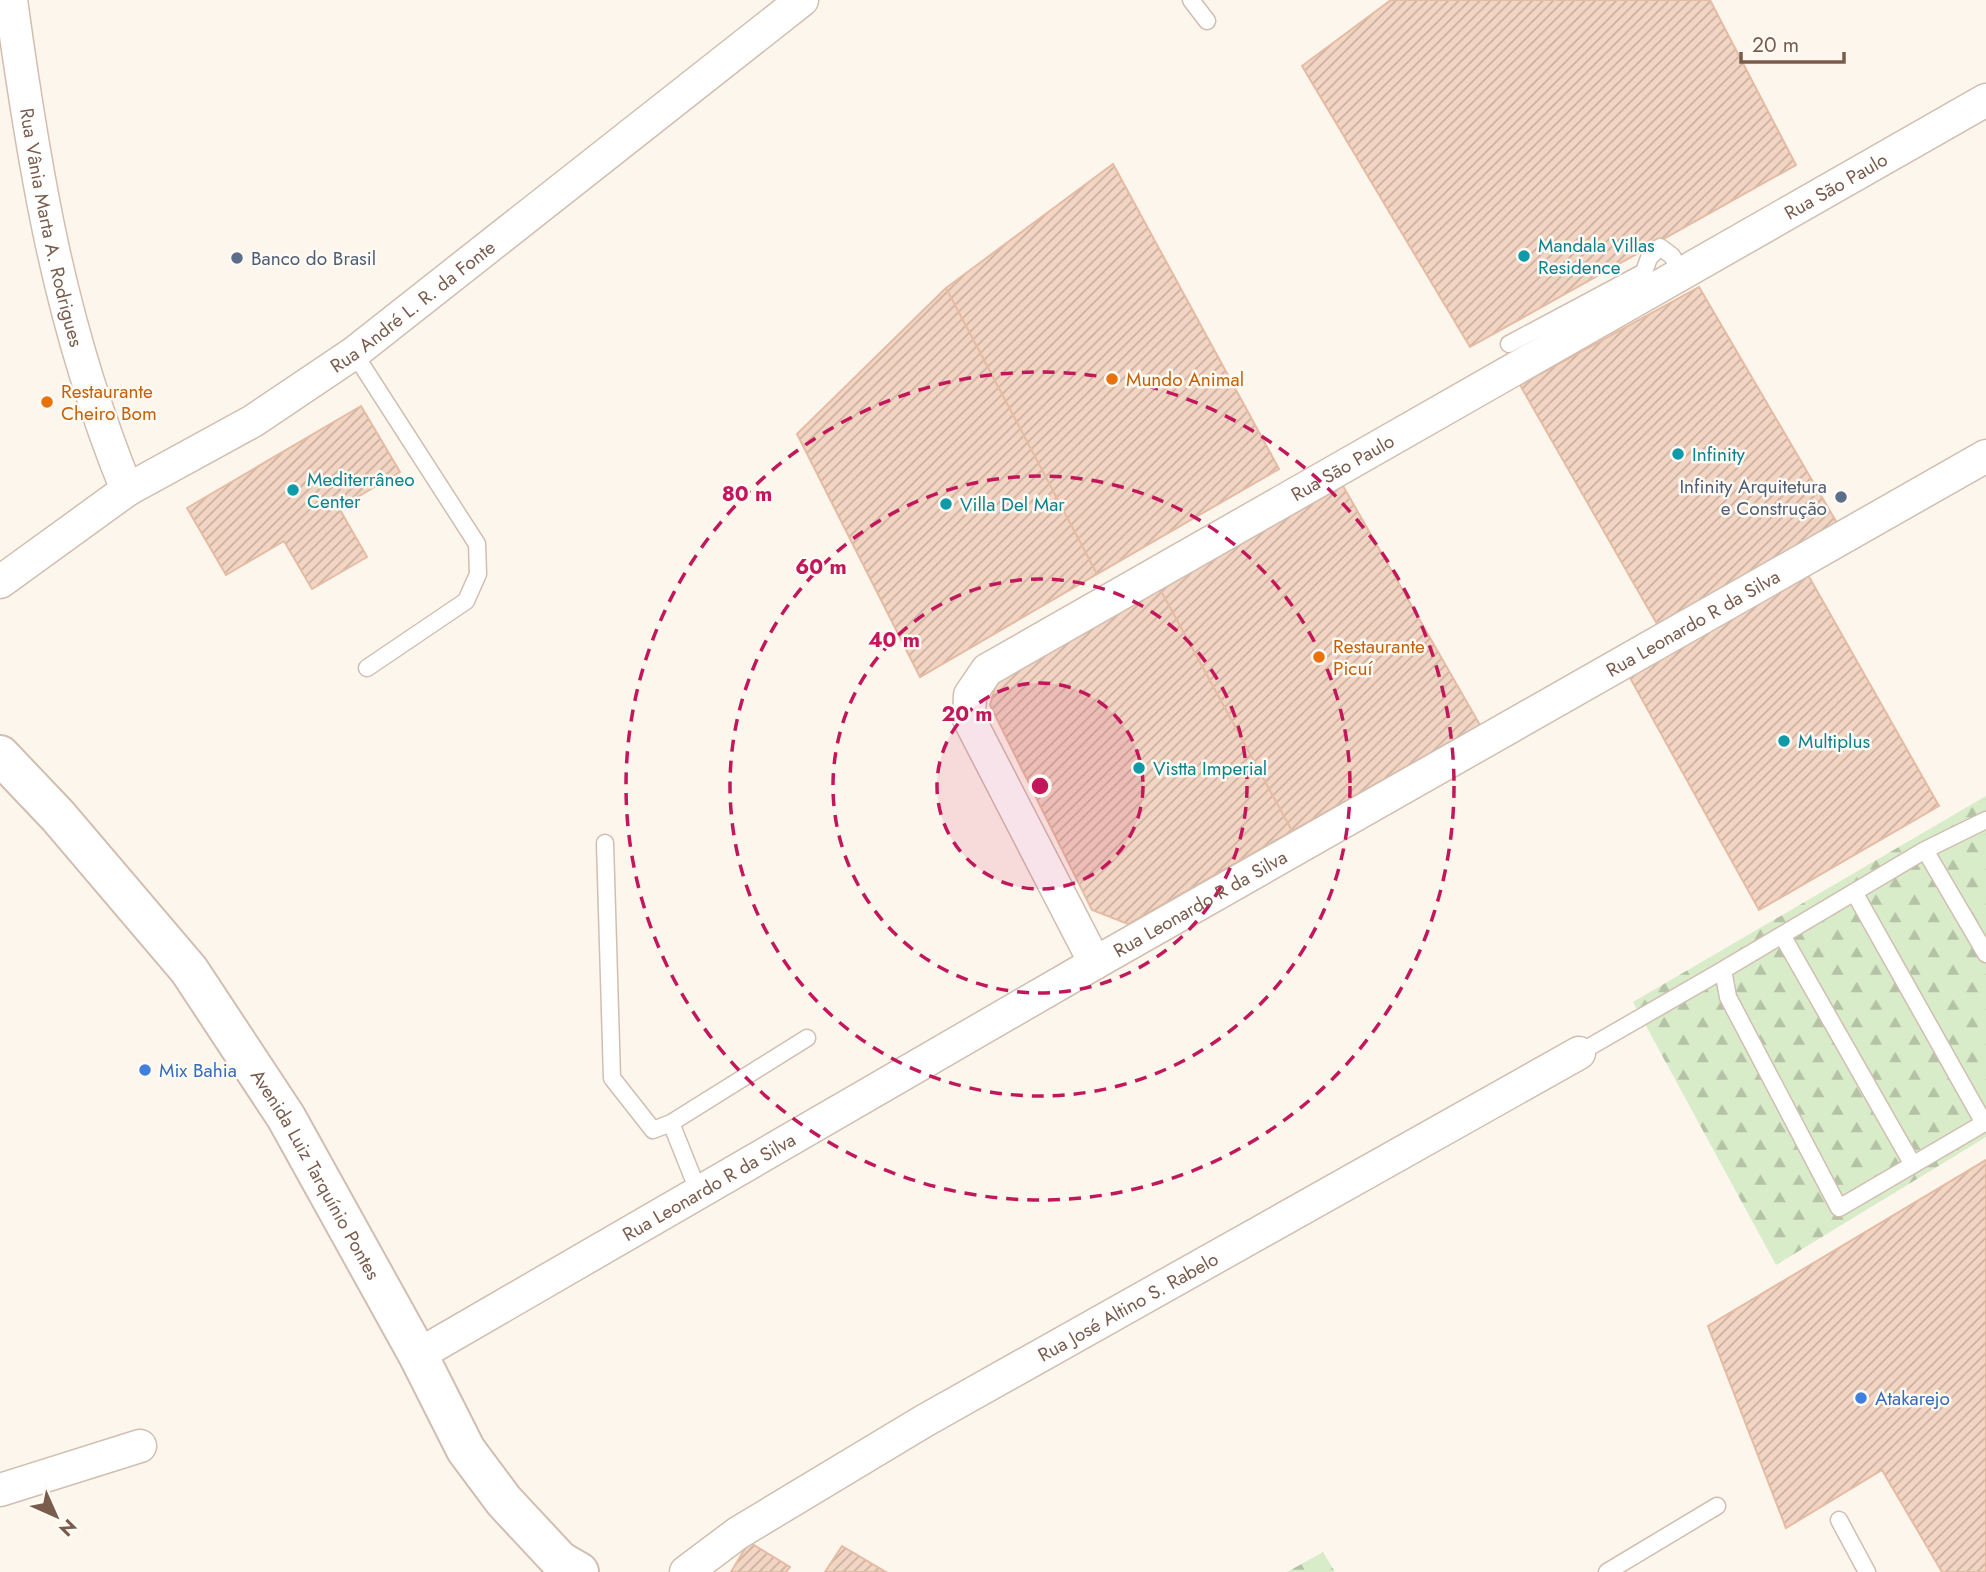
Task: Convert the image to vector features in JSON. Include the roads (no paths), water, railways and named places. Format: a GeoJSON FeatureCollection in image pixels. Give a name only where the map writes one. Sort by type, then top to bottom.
{"type":"FeatureCollection","features":[{"type":"Feature","properties":{"kind":"street","name":"Rua Vânia Marta A. Rodrigues"},"geometry":{"type":"LineString","coordinates":[[11,0],[30,137],[53,260],[76,350],[127,490]]}},
{"type":"Feature","properties":{"kind":"street","name":"Rua André L. R. da Fonte"},"geometry":{"type":"LineString","coordinates":[[0,582],[127,490],[253,421],[354,353],[802,0]]}},
{"type":"Feature","properties":{"kind":"street","name":"Rua São Paulo"},"geometry":{"type":"LineString","coordinates":[[1095,963],[969,719],[970,695],[986,670],[1986,100]]}},
{"type":"Feature","properties":{"kind":"street","name":"Rua Leonardo R da Silva"},"geometry":{"type":"LineString","coordinates":[[418,1355],[1095,963],[1986,456]]}},
{"type":"Feature","properties":{"kind":"street","name":"Avenida Luiz Tarquínio Pontes"},"geometry":{"type":"LineString","coordinates":[[1,756],[58,816],[189,970],[286,1117],[474,1460],[504,1501],[560,1561],[579,1572]]}},
{"type":"Feature","properties":{"kind":"street","name":"Rua José Altino S. Rabelo"},"geometry":{"type":"LineString","coordinates":[[686,1572],[738,1533],[924,1422],[1579,1053]]}},
{"type":"Feature","properties":{"kind":"street"},"geometry":{"type":"LineString","coordinates":[[4,1480],[141,1446]]}},
{"type":"Feature","properties":{"kind":"lane"},"geometry":{"type":"LineString","coordinates":[[1191,0],[1207,21]]}},
{"type":"Feature","properties":{"kind":"lane"},"geometry":{"type":"LineString","coordinates":[[1509,344],[1644,272],[1649,258],[1660,247],[1672,256],[1682,274]]}},
{"type":"Feature","properties":{"kind":"lane"},"geometry":{"type":"LineString","coordinates":[[354,353],[477,544],[478,574],[466,601],[367,668]]}},
{"type":"Feature","properties":{"kind":"lane"},"geometry":{"type":"LineString","coordinates":[[1579,1053],[1925,850],[1986,820]]}},
{"type":"Feature","properties":{"kind":"lane"},"geometry":{"type":"LineString","coordinates":[[605,843],[612,1078],[644,1123],[653,1130],[671,1123],[807,1038]]}},
{"type":"Feature","properties":{"kind":"lane"},"geometry":{"type":"LineString","coordinates":[[1925,850],[1986,954]]}},
{"type":"Feature","properties":{"kind":"lane"},"geometry":{"type":"LineString","coordinates":[[1723,970],[1728,997],[1839,1208],[1985,1123],[1854,892]]}},
{"type":"Feature","properties":{"kind":"lane"},"geometry":{"type":"LineString","coordinates":[[1782,935],[1913,1165]]}},
{"type":"Feature","properties":{"kind":"lane"},"geometry":{"type":"LineString","coordinates":[[671,1123],[699,1193]]}},
{"type":"Feature","properties":{"kind":"lane"},"geometry":{"type":"LineString","coordinates":[[1607,1572],[1717,1506]]}},
{"type":"Feature","properties":{"kind":"lane"},"geometry":{"type":"LineString","coordinates":[[1839,1520],[1867,1572]]}},
{"type":"Feature","properties":{"kind":"place","name":"Mandala Villas Residence"},"geometry":{"type":"Point","coordinates":[1524,256]}},
{"type":"Feature","properties":{"kind":"place","name":"Banco do Brasil"},"geometry":{"type":"Point","coordinates":[237,258]}},
{"type":"Feature","properties":{"kind":"place","name":"Mundo Animal"},"geometry":{"type":"Point","coordinates":[1112,379]}},
{"type":"Feature","properties":{"kind":"place","name":"Restaurante Cheiro Bom"},"geometry":{"type":"Point","coordinates":[47,402]}},
{"type":"Feature","properties":{"kind":"place","name":"Infinity"},"geometry":{"type":"Point","coordinates":[1678,454]}},
{"type":"Feature","properties":{"kind":"place","name":"Mediterrâneo Center"},"geometry":{"type":"Point","coordinates":[293,490]}},
{"type":"Feature","properties":{"kind":"place","name":"Infinity Arquitetura e Construção"},"geometry":{"type":"Point","coordinates":[1841,497]}},
{"type":"Feature","properties":{"kind":"place","name":"Villa Del Mar"},"geometry":{"type":"Point","coordinates":[946,504]}},
{"type":"Feature","properties":{"kind":"place","name":"Restaurante Picuí"},"geometry":{"type":"Point","coordinates":[1319,657]}},
{"type":"Feature","properties":{"kind":"place","name":"Multiplus"},"geometry":{"type":"Point","coordinates":[1784,741]}},
{"type":"Feature","properties":{"kind":"place","name":"Vistta Imperial"},"geometry":{"type":"Point","coordinates":[1139,768]}},
{"type":"Feature","properties":{"kind":"place","name":"Mix Bahia"},"geometry":{"type":"Point","coordinates":[145,1070]}},
{"type":"Feature","properties":{"kind":"place","name":"Atakarejo"},"geometry":{"type":"Point","coordinates":[1861,1398]}}]}
